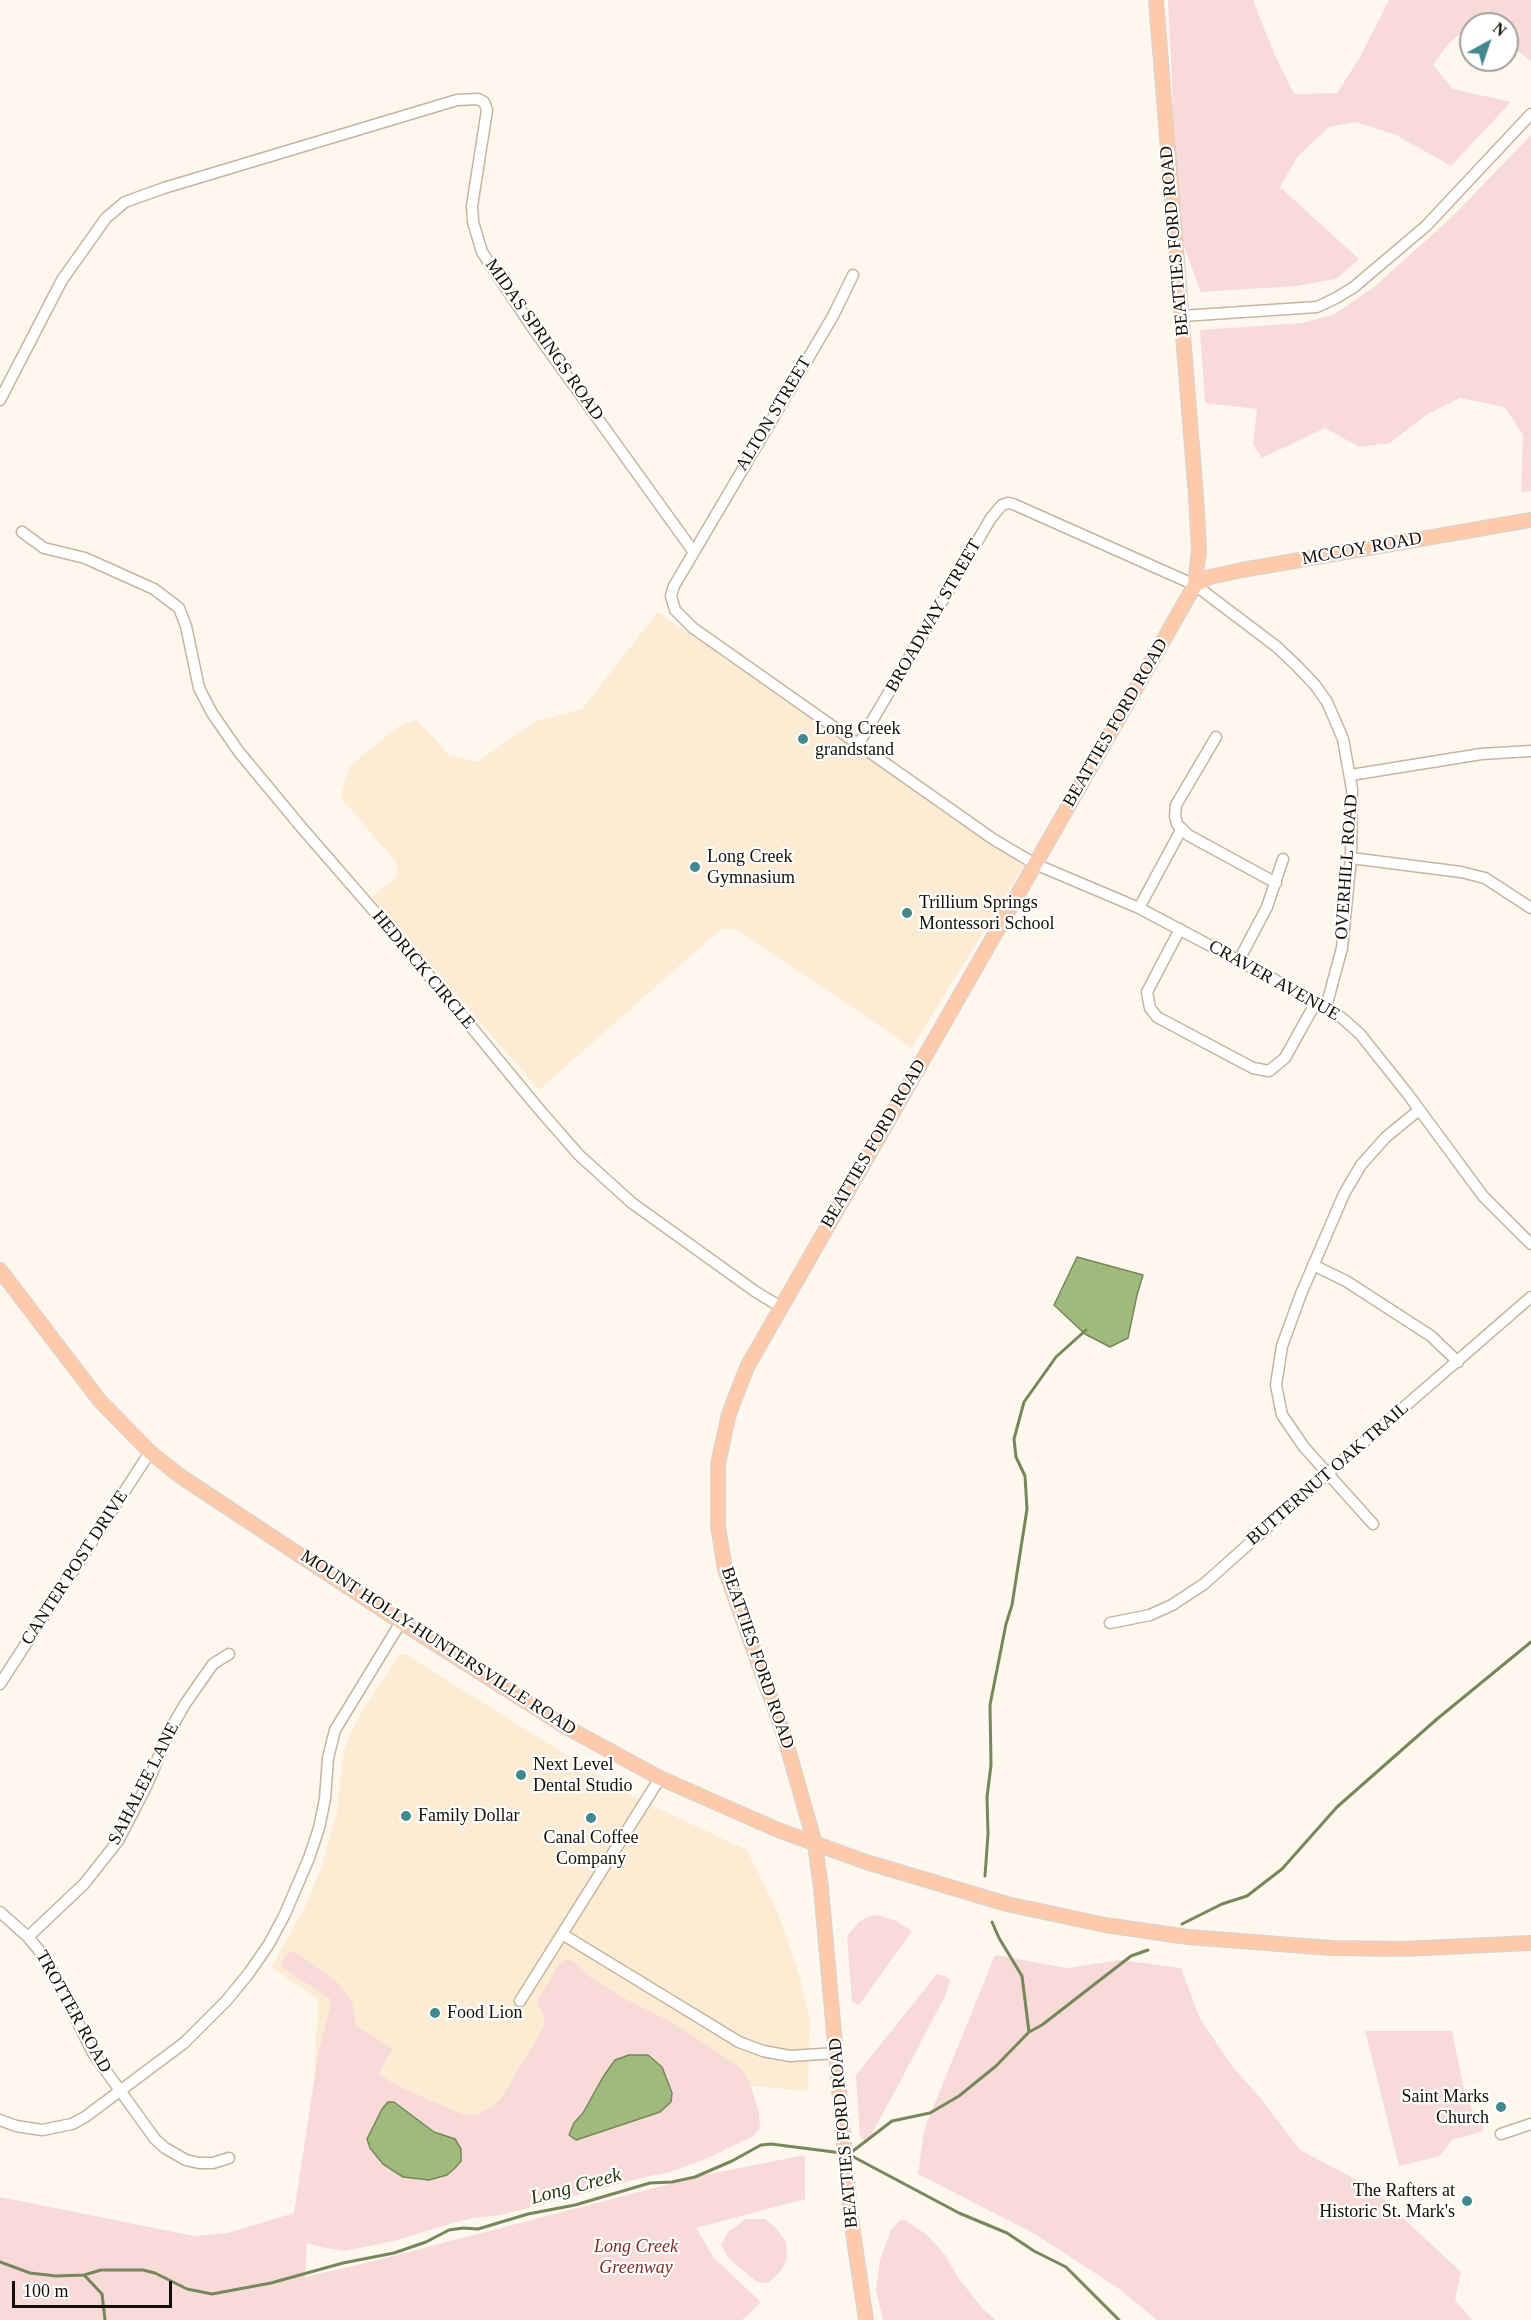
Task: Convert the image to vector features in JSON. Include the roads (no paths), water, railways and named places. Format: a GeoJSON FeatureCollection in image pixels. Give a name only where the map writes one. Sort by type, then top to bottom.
{"type":"FeatureCollection","features":[{"type":"Feature","properties":{"kind":"main road","name":"BEATTIES FORD ROAD"},"geometry":{"type":"LineString","coordinates":[[866,2320],[849,2191],[815,1844],[784,1735],[732,1592],[722,1554],[718,1526],[718,1464],[729,1414],[743,1374],[1195,585],[1199,550],[1156,0]]}},
{"type":"Feature","properties":{"kind":"main road","name":"MCCOY ROAD"},"geometry":{"type":"LineString","coordinates":[[1195,585],[1210,577],[1242,570],[1531,520]]}},
{"type":"Feature","properties":{"kind":"main road","name":"MOUNT HOLLY-HUNTERSVILLE ROAD"},"geometry":{"type":"LineString","coordinates":[[0,1270],[100,1401],[150,1452],[199,1489],[566,1727],[660,1778],[778,1830],[931,1882],[1007,1904],[1105,1925],[1188,1937],[1331,1948],[1413,1949],[1531,1943]]}},
{"type":"Feature","properties":{"kind":"street","name":"MIDAS SPRINGS ROAD"},"geometry":{"type":"LineString","coordinates":[[0,400],[62,280],[106,218],[124,202],[458,100],[478,99],[484,102],[487,110],[474,189],[472,222],[482,252],[534,330],[693,551]]}},
{"type":"Feature","properties":{"kind":"street"},"geometry":{"type":"LineString","coordinates":[[1182,316],[1317,307],[1336,298],[1354,287],[1426,226],[1531,114]]}},
{"type":"Feature","properties":{"kind":"street","name":"ALTON STREET"},"geometry":{"type":"LineString","coordinates":[[693,551],[827,326],[853,275]]}},
{"type":"Feature","properties":{"kind":"street","name":"BROADWAY STREET"},"geometry":{"type":"LineString","coordinates":[[858,745],[991,518],[1002,505],[1008,503],[1019,507]]}},
{"type":"Feature","properties":{"kind":"street","name":"OVERHILL ROAD"},"geometry":{"type":"LineString","coordinates":[[1019,507],[1195,585],[1277,648],[1315,685],[1334,716],[1351,775],[1353,806],[1351,858],[1342,948],[1321,1004],[1286,1058],[1269,1071],[1252,1068],[1157,1017],[1150,1008],[1147,993],[1180,929]]}},
{"type":"Feature","properties":{"kind":"street","name":"HEDRICK CIRCLE"},"geometry":{"type":"LineString","coordinates":[[22,532],[44,548],[85,558],[162,594],[179,608],[186,626],[199,688],[239,752],[579,1155],[632,1203],[756,1292],[781,1307]]}},
{"type":"Feature","properties":{"kind":"street"},"geometry":{"type":"LineString","coordinates":[[693,551],[672,591],[672,604],[675,610],[693,628],[993,839],[1035,864]]}},
{"type":"Feature","properties":{"kind":"street"},"geometry":{"type":"LineString","coordinates":[[1216,737],[1176,805],[1175,816],[1181,830],[1276,883]]}},
{"type":"Feature","properties":{"kind":"street"},"geometry":{"type":"LineString","coordinates":[[1351,775],[1481,754],[1531,751]]}},
{"type":"Feature","properties":{"kind":"street"},"geometry":{"type":"LineString","coordinates":[[1139,908],[1181,830]]}},
{"type":"Feature","properties":{"kind":"street"},"geometry":{"type":"LineString","coordinates":[[1351,858],[1461,872],[1485,878],[1531,908]]}},
{"type":"Feature","properties":{"kind":"street"},"geometry":{"type":"LineString","coordinates":[[1239,960],[1267,907],[1283,859]]}},
{"type":"Feature","properties":{"kind":"street","name":"CRAVER AVENUE"},"geometry":{"type":"LineString","coordinates":[[1035,864],[1139,908],[1321,1004],[1360,1034],[1483,1196],[1531,1244]]}},
{"type":"Feature","properties":{"kind":"street"},"geometry":{"type":"LineString","coordinates":[[1373,1524],[1304,1447],[1282,1415],[1276,1385],[1282,1346],[1313,1265],[1344,1194],[1361,1165],[1386,1137],[1419,1110]]}},
{"type":"Feature","properties":{"kind":"street"},"geometry":{"type":"LineString","coordinates":[[1313,1265],[1346,1281],[1422,1330],[1441,1344],[1458,1362]]}},
{"type":"Feature","properties":{"kind":"street","name":"BUTTERNUT OAK TRAIL"},"geometry":{"type":"LineString","coordinates":[[1110,1623],[1150,1615],[1188,1596],[1204,1584],[1531,1297]]}},
{"type":"Feature","properties":{"kind":"street","name":"CANTER POST DRIVE"},"geometry":{"type":"LineString","coordinates":[[1,1682],[150,1452]]}},
{"type":"Feature","properties":{"kind":"street"},"geometry":{"type":"LineString","coordinates":[[0,2120],[30,2130],[55,2128],[86,2117],[157,2065],[207,2021],[249,1973],[269,1944],[297,1888],[319,1828],[328,1758],[335,1730],[401,1622]]}},
{"type":"Feature","properties":{"kind":"street","name":"SAHALEE LANE"},"geometry":{"type":"LineString","coordinates":[[28,1937],[84,1884],[118,1842],[146,1787],[169,1732],[185,1704],[213,1664],[229,1654]]}},
{"type":"Feature","properties":{"kind":"street"},"geometry":{"type":"LineString","coordinates":[[520,2001],[660,1778]]}},
{"type":"Feature","properties":{"kind":"street","name":"TROTTER ROAD"},"geometry":{"type":"LineString","coordinates":[[0,1912],[28,1937],[47,1960],[93,2053],[155,2139],[175,2155],[199,2163],[213,2163],[229,2158]]}},
{"type":"Feature","properties":{"kind":"street"},"geometry":{"type":"LineString","coordinates":[[562,1934],[739,2042],[763,2051],[790,2056],[837,2054]]}},
{"type":"Feature","properties":{"kind":"street"},"geometry":{"type":"LineString","coordinates":[[1500,2134],[1531,2124]]}},
{"type":"Feature","properties":{"kind":"waterway"},"geometry":{"type":"LineString","coordinates":[[985,1876],[988,1834],[987,1797],[991,1765],[990,1705],[1012,1605],[1027,1509],[1025,1476],[1016,1457],[1014,1439],[1024,1402],[1056,1357],[1086,1330]]}},
{"type":"Feature","properties":{"kind":"waterway"},"geometry":{"type":"LineString","coordinates":[[1182,1924],[1222,1904],[1247,1896],[1282,1869],[1337,1807],[1437,1719],[1531,1642]]}},
{"type":"Feature","properties":{"kind":"waterway"},"geometry":{"type":"LineString","coordinates":[[992,1922],[1022,1976],[1029,2032]]}},
{"type":"Feature","properties":{"kind":"waterway"},"geometry":{"type":"LineString","coordinates":[[849,2154],[892,2121],[930,2113],[959,2096],[996,2066],[1029,2032],[1042,2025],[1131,1956],[1148,1950]]}},
{"type":"Feature","properties":{"kind":"waterway","name":"Long Creek"},"geometry":{"type":"LineString","coordinates":[[0,2262],[30,2273],[56,2276],[84,2275],[101,2270],[143,2270],[155,2273],[187,2289],[212,2294],[271,2283],[343,2263],[394,2253],[426,2242],[449,2230],[478,2229],[528,2214],[575,2205],[650,2183],[672,2182],[695,2177],[761,2145],[771,2144],[842,2153]]}},
{"type":"Feature","properties":{"kind":"waterway","name":"Long Creek"},"geometry":{"type":"LineString","coordinates":[[848,2154],[959,2213],[1007,2233],[1034,2251],[1066,2267],[1119,2320]]}},
{"type":"Feature","properties":{"kind":"waterway"},"geometry":{"type":"LineString","coordinates":[[84,2275],[102,2294],[105,2320]]}},
{"type":"Feature","properties":{"kind":"place","name":"Long Creek grandstand"},"geometry":{"type":"Point","coordinates":[803,739]}},
{"type":"Feature","properties":{"kind":"place","name":"Long Creek Gymnasium"},"geometry":{"type":"Point","coordinates":[695,867]}},
{"type":"Feature","properties":{"kind":"place","name":"Trillium Springs Montessori School"},"geometry":{"type":"Point","coordinates":[907,913]}},
{"type":"Feature","properties":{"kind":"place","name":"Next Level Dental Studio"},"geometry":{"type":"Point","coordinates":[521,1775]}},
{"type":"Feature","properties":{"kind":"place","name":"Family Dollar"},"geometry":{"type":"Point","coordinates":[406,1816]}},
{"type":"Feature","properties":{"kind":"place","name":"Canal Coffee Company"},"geometry":{"type":"Point","coordinates":[591,1818]}},
{"type":"Feature","properties":{"kind":"place","name":"Food Lion"},"geometry":{"type":"Point","coordinates":[435,2013]}},
{"type":"Feature","properties":{"kind":"place","name":"Saint Marks Church"},"geometry":{"type":"Point","coordinates":[1501,2107]}},
{"type":"Feature","properties":{"kind":"place","name":"The Rafters at Historic St. Mark's"},"geometry":{"type":"Point","coordinates":[1467,2201]}},
{"type":"Feature","properties":{"kind":"park label","name":"Long Creek Greenway"},"geometry":{"type":"Point","coordinates":[636,2257]}}]}
